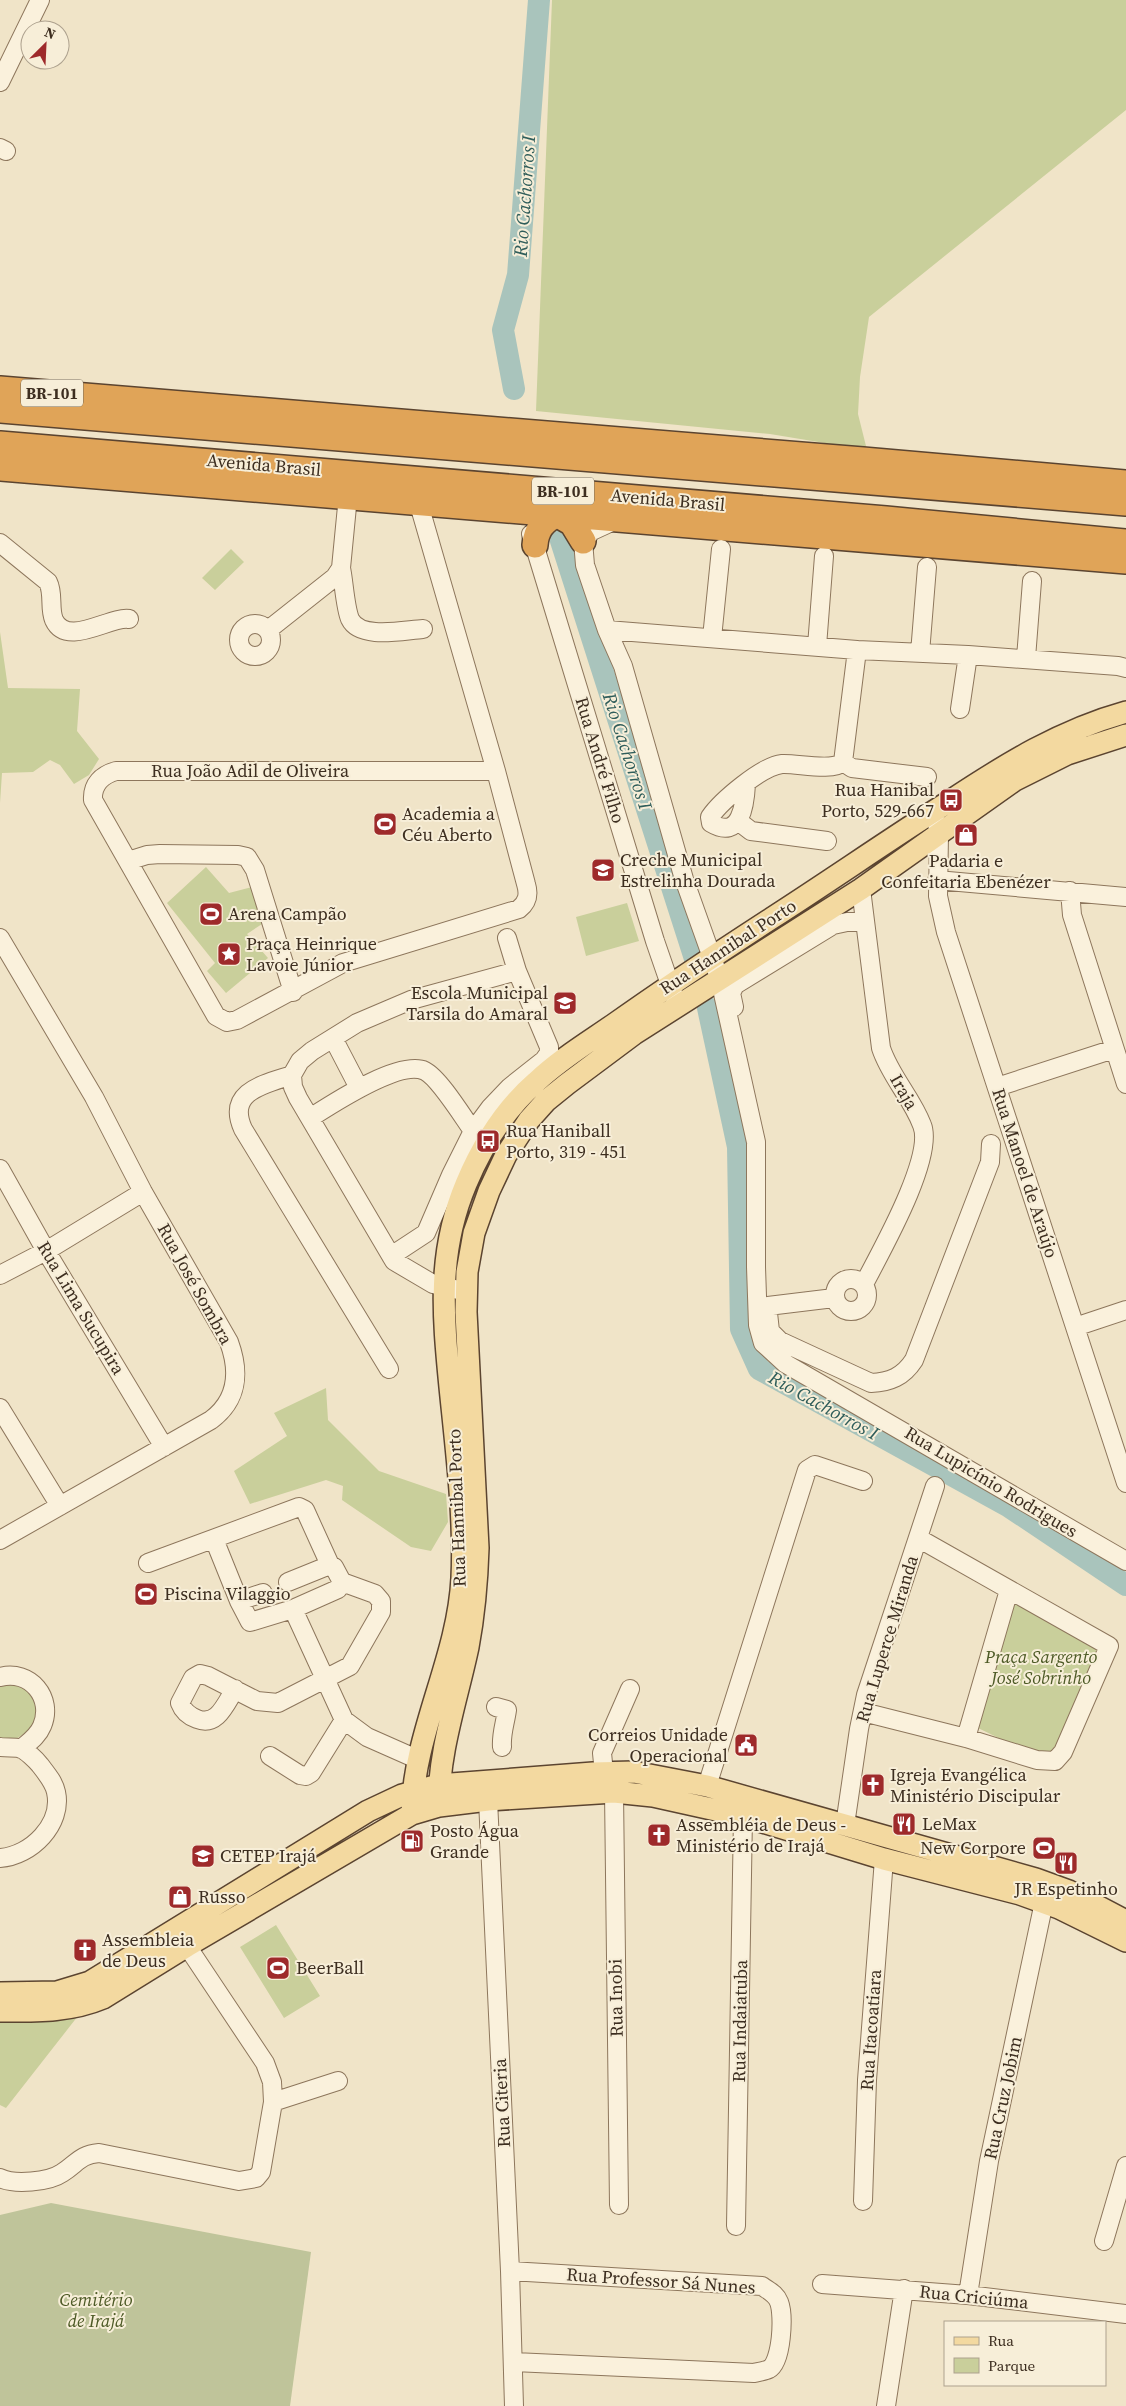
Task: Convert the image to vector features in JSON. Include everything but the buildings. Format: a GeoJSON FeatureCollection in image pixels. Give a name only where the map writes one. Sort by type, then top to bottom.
{"type":"FeatureCollection","features":[{"type":"Feature","properties":{"kind":"highway","name":"BR-101"},"geometry":{"type":"LineString","coordinates":[[0,389],[1126,484]]}},
{"type":"Feature","properties":{"kind":"highway"},"geometry":{"type":"LineString","coordinates":[[105,397],[148,406],[300,424],[460,450]]}},
{"type":"Feature","properties":{"kind":"highway","name":"Avenida Brasil"},"geometry":{"type":"LineString","coordinates":[[0,410],[460,450],[1126,503]]}},
{"type":"Feature","properties":{"kind":"highway","name":"Avenida Brasil"},"geometry":{"type":"LineString","coordinates":[[0,444],[836,515],[1126,542]]}},
{"type":"Feature","properties":{"kind":"highway","name":"Avenida Brasil"},"geometry":{"type":"LineString","coordinates":[[0,468],[418,501],[616,520],[1126,562]]}},
{"type":"Feature","properties":{"kind":"highway"},"geometry":{"type":"LineString","coordinates":[[1073,499],[1126,492]]}},
{"type":"Feature","properties":{"kind":"highway"},"geometry":{"type":"LineString","coordinates":[[534,545],[542,525],[558,514],[572,523],[582,538]]}},
{"type":"Feature","properties":{"kind":"main road","name":"Rua Hannibal Porto"},"geometry":{"type":"LineString","coordinates":[[412,1814],[412,1791],[453,1640],[459,1611],[462,1576],[454,1432],[437,1281],[445,1261],[452,1223],[466,1184],[488,1141],[511,1107],[535,1082],[560,1062],[713,956],[935,810],[1042,744],[1070,730],[1126,712]]}},
{"type":"Feature","properties":{"kind":"main road","name":"Rua Hannibal Porto"},"geometry":{"type":"LineString","coordinates":[[444,1786],[477,1581],[478,1548],[466,1312],[467,1272],[474,1233],[489,1190],[506,1155],[529,1120],[546,1100],[634,1034],[679,1007],[861,888],[1015,780],[1067,754],[1126,735]]}},
{"type":"Feature","properties":{"kind":"main road"},"geometry":{"type":"LineString","coordinates":[[0,1993],[57,1992],[90,1982],[368,1811],[412,1791],[444,1786],[604,1773],[634,1772],[707,1786],[1051,1884],[1081,1896],[1124,1931]]}},
{"type":"Feature","properties":{"kind":"main road"},"geometry":{"type":"LineString","coordinates":[[444,1786],[488,1800],[614,1792],[653,1796],[743,1816],[884,1859],[1044,1902],[1124,1931]]}},
{"type":"Feature","properties":{"kind":"main road"},"geometry":{"type":"LineString","coordinates":[[0,2010],[45,2011],[88,2004],[103,1998],[187,1946],[412,1814],[444,1786]]}},
{"type":"Feature","properties":{"kind":"street"},"geometry":{"type":"LineString","coordinates":[[0,82],[40,0]]}},
{"type":"Feature","properties":{"kind":"street"},"geometry":{"type":"LineString","coordinates":[[348,496],[342,568],[350,618],[358,628],[368,632],[423,629]]}},
{"type":"Feature","properties":{"kind":"street","name":"Rua João Adil de Oliveira"},"geometry":{"type":"LineString","coordinates":[[418,501],[496,771],[528,891],[528,897],[524,906],[343,963],[293,992],[237,1020],[221,1021],[216,1016],[93,800],[92,793],[97,782],[108,773],[116,771],[496,771]]}},
{"type":"Feature","properties":{"kind":"street","name":"Rua André Filho"},"geometry":{"type":"LineString","coordinates":[[525,512],[669,986],[679,1007]]}},
{"type":"Feature","properties":{"kind":"street"},"geometry":{"type":"LineString","coordinates":[[616,520],[592,531],[582,538],[585,565],[607,630],[623,666],[684,879],[720,980]]}},
{"type":"Feature","properties":{"kind":"street"},"geometry":{"type":"LineString","coordinates":[[0,543],[48,582],[51,588],[53,618],[61,627],[72,631],[94,629],[115,620],[129,619]]}},
{"type":"Feature","properties":{"kind":"street"},"geometry":{"type":"LineString","coordinates":[[712,638],[721,549]]}},
{"type":"Feature","properties":{"kind":"street"},"geometry":{"type":"LineString","coordinates":[[817,646],[824,556]]}},
{"type":"Feature","properties":{"kind":"street"},"geometry":{"type":"LineString","coordinates":[[920,653],[927,567]]}},
{"type":"Feature","properties":{"kind":"street"},"geometry":{"type":"LineString","coordinates":[[268,630],[329,582],[342,568]]}},
{"type":"Feature","properties":{"kind":"street"},"geometry":{"type":"LineString","coordinates":[[1026,658],[1032,581]]}},
{"type":"Feature","properties":{"kind":"street"},"geometry":{"type":"LineString","coordinates":[[607,630],[857,650],[1026,658],[1126,668],[1126,664]]}},
{"type":"Feature","properties":{"kind":"street"},"geometry":{"type":"LineString","coordinates":[[844,762],[857,650]]}},
{"type":"Feature","properties":{"kind":"street"},"geometry":{"type":"LineString","coordinates":[[960,709],[968,655]]}},
{"type":"Feature","properties":{"kind":"street"},"geometry":{"type":"LineString","coordinates":[[844,762],[852,768],[927,777]]}},
{"type":"Feature","properties":{"kind":"street"},"geometry":{"type":"LineString","coordinates":[[746,784],[745,806],[738,821],[728,827],[718,827],[711,823],[710,817],[716,808],[762,771],[781,764],[833,767],[844,762]]}},
{"type":"Feature","properties":{"kind":"street","name":"Rua Manoel de Araújo"},"geometry":{"type":"LineString","coordinates":[[935,810],[933,839],[938,862],[939,902],[946,932],[1126,1482]]}},
{"type":"Feature","properties":{"kind":"street"},"geometry":{"type":"LineString","coordinates":[[738,821],[751,831],[827,841]]}},
{"type":"Feature","properties":{"kind":"street"},"geometry":{"type":"LineString","coordinates":[[914,824],[933,839]]}},
{"type":"Feature","properties":{"kind":"street"},"geometry":{"type":"LineString","coordinates":[[128,861],[147,855],[160,854],[238,855],[247,857],[253,863],[293,992]]}},
{"type":"Feature","properties":{"kind":"street"},"geometry":{"type":"LineString","coordinates":[[937,880],[1126,897]]}},
{"type":"Feature","properties":{"kind":"street","name":"Iraja"},"geometry":{"type":"LineString","coordinates":[[861,888],[881,1048],[916,1110],[925,1137],[923,1155],[896,1222],[864,1284]]}},
{"type":"Feature","properties":{"kind":"street"},"geometry":{"type":"LineString","coordinates":[[1070,891],[1072,915],[1126,1084]]}},
{"type":"Feature","properties":{"kind":"street"},"geometry":{"type":"LineString","coordinates":[[865,922],[833,925],[734,985],[731,993],[759,1138],[770,1331],[780,1342],[871,1383],[887,1382],[900,1376],[914,1360],[990,1162],[991,1144]]}},
{"type":"Feature","properties":{"kind":"street","name":"Rua José Sombra"},"geometry":{"type":"LineString","coordinates":[[0,938],[94,1097],[143,1192],[229,1342],[236,1368],[235,1385],[230,1400],[220,1413],[0,1540]]}},
{"type":"Feature","properties":{"kind":"street"},"geometry":{"type":"LineString","coordinates":[[392,1258],[426,1233],[451,1175],[473,1131],[490,1108],[510,1087],[544,1060],[549,1053],[549,1047],[517,971],[508,938]]}},
{"type":"Feature","properties":{"kind":"street"},"geometry":{"type":"LineString","coordinates":[[467,1292],[437,1281],[392,1258],[293,1087],[292,1075],[300,1061],[357,1023],[411,1000],[517,971]]}},
{"type":"Feature","properties":{"kind":"street","name":"Rua Lupicínio Rodrigues"},"geometry":{"type":"LineString","coordinates":[[720,980],[756,1142],[756,1275],[758,1325],[763,1343],[786,1364],[1126,1561]]}},
{"type":"Feature","properties":{"kind":"street"},"geometry":{"type":"LineString","coordinates":[[333,1038],[360,1088]]}},
{"type":"Feature","properties":{"kind":"street"},"geometry":{"type":"LineString","coordinates":[[997,1087],[1114,1049]]}},
{"type":"Feature","properties":{"kind":"street"},"geometry":{"type":"LineString","coordinates":[[310,1118],[360,1088],[408,1068],[426,1071],[433,1077],[473,1131]]}},
{"type":"Feature","properties":{"kind":"street"},"geometry":{"type":"LineString","coordinates":[[292,1075],[255,1088],[247,1094],[238,1110],[238,1119],[388,1368]]}},
{"type":"Feature","properties":{"kind":"street","name":"Rua Lima Sucupira"},"geometry":{"type":"LineString","coordinates":[[0,1169],[46,1251],[164,1447]]}},
{"type":"Feature","properties":{"kind":"street"},"geometry":{"type":"LineString","coordinates":[[0,1275],[46,1251],[143,1192]]}},
{"type":"Feature","properties":{"kind":"street"},"geometry":{"type":"LineString","coordinates":[[848,1278],[857,1279],[864,1284],[867,1291],[867,1299],[858,1310],[843,1310],[837,1305],[834,1298],[835,1289],[840,1282],[848,1278]]}},
{"type":"Feature","properties":{"kind":"street"},"geometry":{"type":"LineString","coordinates":[[768,1306],[834,1298]]}},
{"type":"Feature","properties":{"kind":"street"},"geometry":{"type":"LineString","coordinates":[[1075,1328],[1126,1310]]}},
{"type":"Feature","properties":{"kind":"street"},"geometry":{"type":"LineString","coordinates":[[0,1408],[60,1506]]}},
{"type":"Feature","properties":{"kind":"street"},"geometry":{"type":"LineString","coordinates":[[707,1786],[807,1470],[815,1465],[864,1482]]}},
{"type":"Feature","properties":{"kind":"street","name":"Rua Luperce Miranda"},"geometry":{"type":"LineString","coordinates":[[845,1825],[862,1712],[935,1486]]}},
{"type":"Feature","properties":{"kind":"street"},"geometry":{"type":"LineString","coordinates":[[148,1563],[298,1507],[305,1510],[330,1565],[334,1567],[342,1582],[374,1594],[381,1601],[380,1612],[350,1666],[278,1703],[258,1700],[235,1690]]}},
{"type":"Feature","properties":{"kind":"street"},"geometry":{"type":"LineString","coordinates":[[214,1538],[239,1601],[250,1622],[293,1609],[338,1589],[342,1582]]}},
{"type":"Feature","properties":{"kind":"street"},"geometry":{"type":"LineString","coordinates":[[862,1712],[966,1738],[1048,1762],[1055,1761],[1064,1752],[1109,1646],[918,1538]]}},
{"type":"Feature","properties":{"kind":"street"},"geometry":{"type":"LineString","coordinates":[[288,1582],[330,1565]]}},
{"type":"Feature","properties":{"kind":"street"},"geometry":{"type":"LineString","coordinates":[[966,1738],[1009,1590]]}},
{"type":"Feature","properties":{"kind":"street"},"geometry":{"type":"LineString","coordinates":[[239,1601],[263,1593]]}},
{"type":"Feature","properties":{"kind":"street"},"geometry":{"type":"LineString","coordinates":[[293,1609],[344,1720],[367,1737],[419,1760]]}},
{"type":"Feature","properties":{"kind":"street"},"geometry":{"type":"LineString","coordinates":[[0,1677],[22,1676],[36,1686],[44,1700],[45,1718],[41,1728],[34,1738],[21,1748]]}},
{"type":"Feature","properties":{"kind":"street"},"geometry":{"type":"LineString","coordinates":[[604,1773],[602,1753],[630,1689]]}},
{"type":"Feature","properties":{"kind":"street"},"geometry":{"type":"LineString","coordinates":[[496,1707],[507,1710],[504,1729],[500,1735],[502,1747]]}},
{"type":"Feature","properties":{"kind":"street"},"geometry":{"type":"LineString","coordinates":[[270,1756],[300,1775],[306,1776],[312,1772],[344,1720]]}},
{"type":"Feature","properties":{"kind":"street"},"geometry":{"type":"LineString","coordinates":[[0,1747],[21,1748],[48,1774],[56,1791],[56,1811],[44,1836],[28,1848],[8,1857],[0,1858]]}},
{"type":"Feature","properties":{"kind":"street","name":"Rua Inobi"},"geometry":{"type":"LineString","coordinates":[[614,1792],[619,2205]]}},
{"type":"Feature","properties":{"kind":"street","name":"Rua Citeria"},"geometry":{"type":"LineString","coordinates":[[488,1800],[514,2362],[514,2406]]}},
{"type":"Feature","properties":{"kind":"street","name":"Rua Indaiatuba"},"geometry":{"type":"LineString","coordinates":[[736,2226],[743,1816]]}},
{"type":"Feature","properties":{"kind":"street","name":"Rua Itacoatiara"},"geometry":{"type":"LineString","coordinates":[[863,2201],[866,2096],[884,1859]]}},
{"type":"Feature","properties":{"kind":"street","name":"Rua Cruz Jobim"},"geometry":{"type":"LineString","coordinates":[[968,2295],[989,2161],[1044,1902]]}},
{"type":"Feature","properties":{"kind":"street"},"geometry":{"type":"LineString","coordinates":[[0,2178],[16,2182],[52,2178],[62,2174],[78,2159],[88,2154],[100,2153],[239,2181],[256,2178],[261,2172],[273,2102],[272,2082],[265,2063],[187,1946]]}},
{"type":"Feature","properties":{"kind":"street"},"geometry":{"type":"LineString","coordinates":[[273,2102],[338,2081]]}},
{"type":"Feature","properties":{"kind":"street"},"geometry":{"type":"LineString","coordinates":[[1104,2241],[1122,2198],[1126,2166]]}},
{"type":"Feature","properties":{"kind":"street","name":"Rua Professor Sá Nunes"},"geometry":{"type":"LineString","coordinates":[[510,2272],[762,2286],[774,2293],[780,2302],[781,2330],[776,2362],[769,2369],[754,2372],[514,2362]]}},
{"type":"Feature","properties":{"kind":"street","name":"Rua Criciúma"},"geometry":{"type":"LineString","coordinates":[[822,2284],[968,2295],[1126,2314]]}},
{"type":"Feature","properties":{"kind":"street"},"geometry":{"type":"LineString","coordinates":[[886,2406],[904,2289]]}},
{"type":"Feature","properties":{"kind":"green space"},"geometry":{"type":"Polygon","coordinates":[[[552,0],[1126,0],[1126,110],[869,317],[860,377],[858,414],[867,450],[770,434],[536,411],[552,0]]]}},
{"type":"Feature","properties":{"kind":"green space"},"geometry":{"type":"Polygon","coordinates":[[[231,549],[244,562],[215,590],[202,578],[231,549]]]}},
{"type":"Feature","properties":{"kind":"green space"},"geometry":{"type":"Polygon","coordinates":[[[0,632],[8,688],[80,689],[77,731],[99,759],[89,775],[74,784],[60,765],[50,760],[33,772],[2,773],[0,803],[0,632]]]}},
{"type":"Feature","properties":{"kind":"green space","name":"Arena Campão"},"geometry":{"type":"Polygon","coordinates":[[[206,867],[229,893],[252,887],[262,924],[247,934],[268,958],[226,993],[207,971],[215,963],[167,903],[206,867]]]}},
{"type":"Feature","properties":{"kind":"green space"},"geometry":{"type":"Polygon","coordinates":[[[627,903],[639,941],[586,956],[576,917],[627,903]]]}},
{"type":"Feature","properties":{"kind":"green space"},"geometry":{"type":"Polygon","coordinates":[[[326,1388],[328,1420],[379,1471],[446,1494],[448,1522],[431,1551],[411,1547],[342,1500],[343,1486],[326,1480],[250,1504],[234,1471],[287,1436],[274,1413],[326,1388]]]}},
{"type":"Feature","properties":{"kind":"green space","name":"Praça Sargento José Sobrinho"},"geometry":{"type":"Polygon","coordinates":[[[1012,1597],[1102,1646],[1048,1762],[976,1727],[1012,1597]]]}},
{"type":"Feature","properties":{"kind":"green space"},"geometry":{"type":"Polygon","coordinates":[[[0,1683],[17,1684],[34,1694],[38,1714],[31,1729],[16,1739],[0,1738],[0,1683]]]}},
{"type":"Feature","properties":{"kind":"green space","name":"BeerBall"},"geometry":{"type":"Polygon","coordinates":[[[276,1925],[320,1996],[284,2018],[240,1947],[276,1925]]]}},
{"type":"Feature","properties":{"kind":"green space"},"geometry":{"type":"Polygon","coordinates":[[[85,2007],[6,2108],[0,2105],[0,2014],[85,2007]]]}},
{"type":"Feature","properties":{"kind":"green space","name":"Cemitério de Irajá"},"geometry":{"type":"Polygon","coordinates":[[[51,2203],[311,2252],[290,2406],[0,2406],[0,2215],[51,2203]]]}},
{"type":"Feature","properties":{"kind":"waterway","name":"Rio Cachorros I"},"geometry":{"type":"LineString","coordinates":[[514,389],[503,330],[518,275],[539,0]]}},
{"type":"Feature","properties":{"kind":"waterway","name":"Rio Cachorros I"},"geometry":{"type":"LineString","coordinates":[[561,541],[696,962]]}},
{"type":"Feature","properties":{"kind":"waterway","name":"Rio Cachorros I"},"geometry":{"type":"LineString","coordinates":[[708,1008],[738,1147],[741,1329],[759,1369],[1008,1506],[1126,1585]]}},
{"type":"Feature","properties":{"kind":"place","name":"Rua Hanibal Porto, 529-667"},"geometry":{"type":"Point","coordinates":[951,800]}},
{"type":"Feature","properties":{"kind":"place","name":"Academia a Céu Aberto"},"geometry":{"type":"Point","coordinates":[385,824]}},
{"type":"Feature","properties":{"kind":"place","name":"Padaria e Confeitaria Ebenézer"},"geometry":{"type":"Point","coordinates":[966,835]}},
{"type":"Feature","properties":{"kind":"place","name":"Creche Municipal Estrelinha Dourada"},"geometry":{"type":"Point","coordinates":[603,870]}},
{"type":"Feature","properties":{"kind":"place","name":"Arena Campão"},"geometry":{"type":"Point","coordinates":[211,914]}},
{"type":"Feature","properties":{"kind":"place","name":"Praça Heinrique Lavoie Júnior"},"geometry":{"type":"Point","coordinates":[229,954]}},
{"type":"Feature","properties":{"kind":"place","name":"Escola Municipal Tarsila do Amaral"},"geometry":{"type":"Point","coordinates":[565,1003]}},
{"type":"Feature","properties":{"kind":"place","name":"Rua Haniball Porto, 319 - 451"},"geometry":{"type":"Point","coordinates":[488,1141]}},
{"type":"Feature","properties":{"kind":"place","name":"Piscina Vilaggio"},"geometry":{"type":"Point","coordinates":[146,1594]}},
{"type":"Feature","properties":{"kind":"place","name":"Correios Unidade Operacional"},"geometry":{"type":"Point","coordinates":[746,1745]}},
{"type":"Feature","properties":{"kind":"place","name":"Igreja Evangélica Ministério Discipular"},"geometry":{"type":"Point","coordinates":[873,1785]}},
{"type":"Feature","properties":{"kind":"place","name":"LeMax"},"geometry":{"type":"Point","coordinates":[904,1824]}},
{"type":"Feature","properties":{"kind":"place","name":"Assembléia de Deus - Ministério de Irajá"},"geometry":{"type":"Point","coordinates":[659,1835]}},
{"type":"Feature","properties":{"kind":"place","name":"Posto Água Grande"},"geometry":{"type":"Point","coordinates":[412,1841]}},
{"type":"Feature","properties":{"kind":"place","name":"New Corpore"},"geometry":{"type":"Point","coordinates":[1044,1848]}},
{"type":"Feature","properties":{"kind":"place","name":"CETEP Irajá"},"geometry":{"type":"Point","coordinates":[203,1856]}},
{"type":"Feature","properties":{"kind":"place","name":"JR Espetinho"},"geometry":{"type":"Point","coordinates":[1066,1863]}},
{"type":"Feature","properties":{"kind":"place","name":"Russo"},"geometry":{"type":"Point","coordinates":[180,1897]}},
{"type":"Feature","properties":{"kind":"place","name":"Assembleia de Deus"},"geometry":{"type":"Point","coordinates":[85,1950]}},
{"type":"Feature","properties":{"kind":"place","name":"BeerBall"},"geometry":{"type":"Point","coordinates":[278,1968]}}]}
